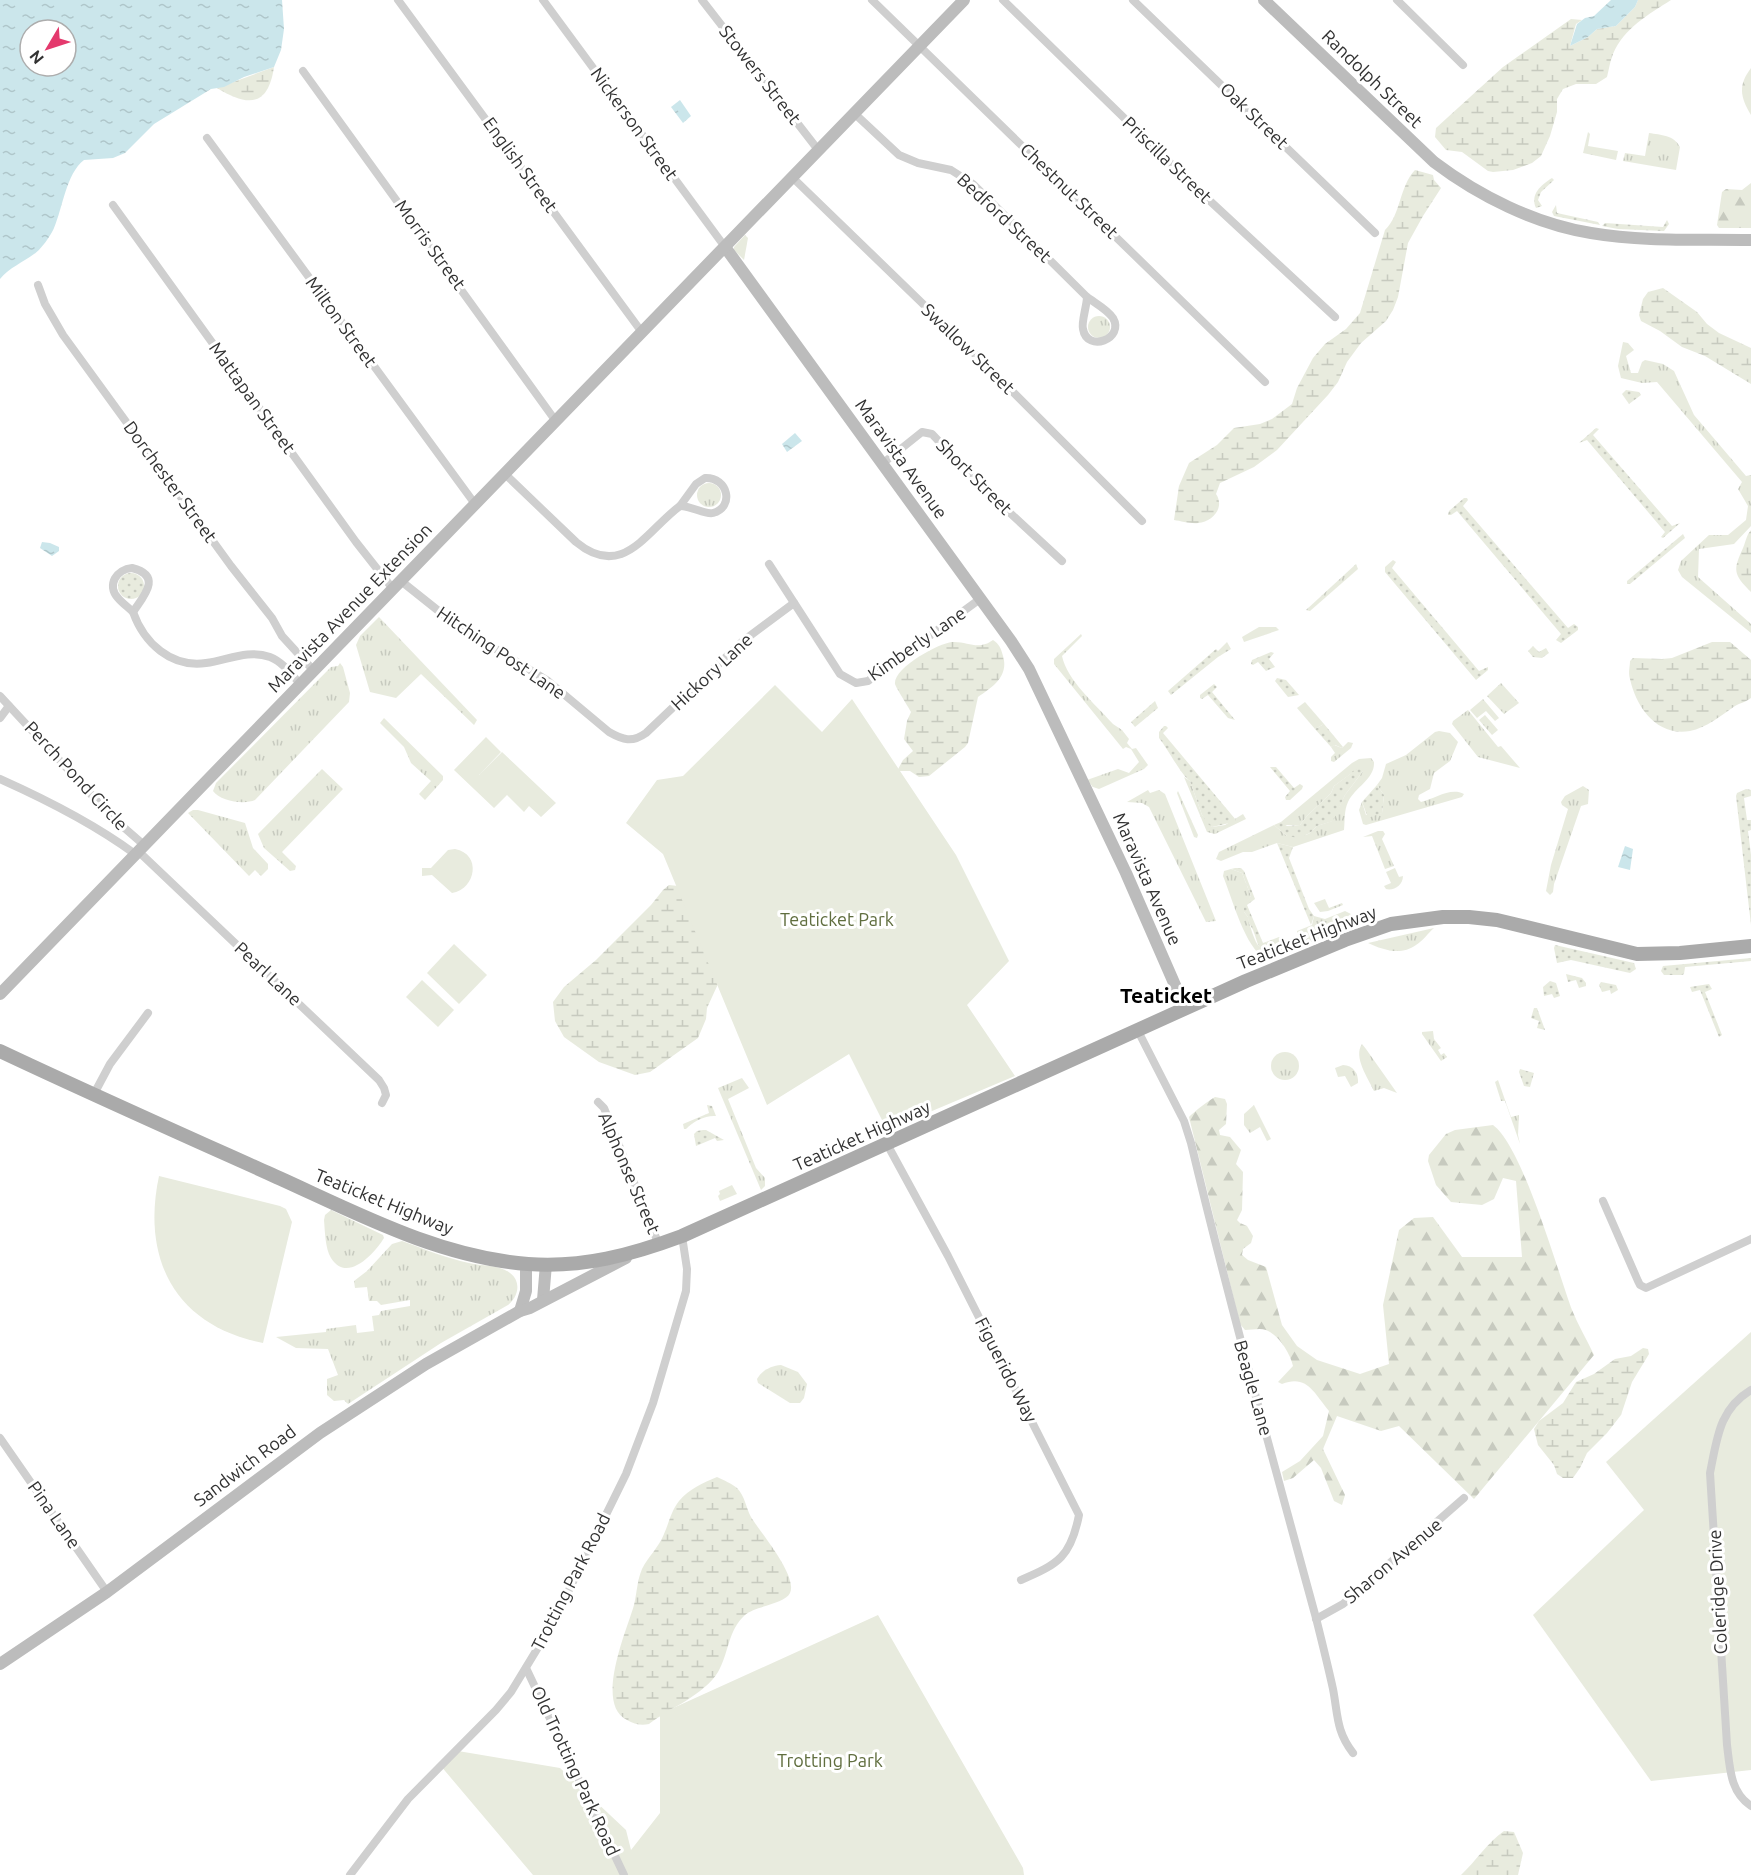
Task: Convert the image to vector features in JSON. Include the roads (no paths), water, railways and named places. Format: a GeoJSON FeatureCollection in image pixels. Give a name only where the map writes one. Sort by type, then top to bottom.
{"type":"FeatureCollection","features":[{"type":"Feature","properties":{"kind":"main road"},"geometry":{"type":"LineString","coordinates":[[725,247],[964,0]]}},
{"type":"Feature","properties":{"kind":"main road","name":"Randolph Street"},"geometry":{"type":"LineString","coordinates":[[1264,0],[1414,144],[1460,180],[1516,210],[1578,231],[1642,239],[1751,240]]}},
{"type":"Feature","properties":{"kind":"main road","name":"Maravista Avenue Extension"},"geometry":{"type":"LineString","coordinates":[[0,994],[725,247]]}},
{"type":"Feature","properties":{"kind":"main road","name":"Maravista Avenue"},"geometry":{"type":"LineString","coordinates":[[725,247],[1020,655],[1037,685],[1121,863],[1185,1008]]}},
{"type":"Feature","properties":{"kind":"main road","name":"Teaticket Highway"},"geometry":{"type":"LineString","coordinates":[[0,1051],[395,1229],[452,1249],[526,1264],[601,1261],[638,1252],[682,1236],[1300,957],[1363,933],[1405,921],[1443,917],[1497,920],[1637,954],[1680,953],[1751,946]]}},
{"type":"Feature","properties":{"kind":"main road","name":"Sandwich Road"},"geometry":{"type":"LineString","coordinates":[[0,1664],[107,1592],[320,1433],[426,1364],[520,1311],[638,1252]]}},
{"type":"Feature","properties":{"kind":"main road"},"geometry":{"type":"LineString","coordinates":[[520,1311],[526,1291],[526,1264]]}},
{"type":"Feature","properties":{"kind":"main road"},"geometry":{"type":"LineString","coordinates":[[543,1300],[546,1264]]}},
{"type":"Feature","properties":{"kind":"street","name":"English Street"},"geometry":{"type":"LineString","coordinates":[[398,0],[641,331]]}},
{"type":"Feature","properties":{"kind":"street","name":"Nickerson Street"},"geometry":{"type":"LineString","coordinates":[[543,0],[725,247]]}},
{"type":"Feature","properties":{"kind":"street","name":"Stowers Street"},"geometry":{"type":"LineString","coordinates":[[702,0],[819,151]]}},
{"type":"Feature","properties":{"kind":"street","name":"Chestnut Street"},"geometry":{"type":"LineString","coordinates":[[872,0],[1265,382]]}},
{"type":"Feature","properties":{"kind":"street","name":"Priscilla Street"},"geometry":{"type":"LineString","coordinates":[[1003,0],[1196,188],[1335,316]]}},
{"type":"Feature","properties":{"kind":"street","name":"Oak Street"},"geometry":{"type":"LineString","coordinates":[[1133,0],[1375,233]]}},
{"type":"Feature","properties":{"kind":"street"},"geometry":{"type":"LineString","coordinates":[[1397,0],[1463,65]]}},
{"type":"Feature","properties":{"kind":"street","name":"Morris Street"},"geometry":{"type":"LineString","coordinates":[[303,71],[555,420]]}},
{"type":"Feature","properties":{"kind":"street","name":"Bedford Street"},"geometry":{"type":"LineString","coordinates":[[855,114],[899,155],[918,163],[951,170],[972,184],[1088,297],[1108,313],[1114,321],[1114,332],[1102,342],[1092,341],[1084,333],[1083,323],[1088,297]]}},
{"type":"Feature","properties":{"kind":"street","name":"Milton Street"},"geometry":{"type":"LineString","coordinates":[[207,138],[475,504]]}},
{"type":"Feature","properties":{"kind":"street","name":"Swallow Street"},"geometry":{"type":"LineString","coordinates":[[793,178],[987,366],[1142,521]]}},
{"type":"Feature","properties":{"kind":"street","name":"Mattapan Street"},"geometry":{"type":"LineString","coordinates":[[113,205],[356,542],[397,585]]}},
{"type":"Feature","properties":{"kind":"street","name":"Dorchester Street"},"geometry":{"type":"LineString","coordinates":[[38,285],[45,304],[63,335],[231,566],[272,618],[282,636],[314,671]]}},
{"type":"Feature","properties":{"kind":"street","name":"Short Street"},"geometry":{"type":"LineString","coordinates":[[882,464],[922,432],[932,434],[983,488],[1062,561]]}},
{"type":"Feature","properties":{"kind":"street"},"geometry":{"type":"LineString","coordinates":[[505,474],[576,542],[602,555],[622,553],[638,546],[680,506],[696,484],[705,478],[716,479],[725,488],[726,500],[720,510],[708,513],[690,506],[680,506]]}},
{"type":"Feature","properties":{"kind":"street","name":"Kimberly Lane"},"geometry":{"type":"LineString","coordinates":[[770,564],[840,674],[849,681],[862,683],[868,681],[980,599]]}},
{"type":"Feature","properties":{"kind":"street"},"geometry":{"type":"LineString","coordinates":[[133,612],[146,596],[148,584],[143,573],[126,569],[114,579],[114,590],[116,596],[133,612],[150,644],[173,658],[199,663],[241,655],[264,655],[282,664],[301,685]]}},
{"type":"Feature","properties":{"kind":"street","name":"Hitching Post Lane"},"geometry":{"type":"LineString","coordinates":[[397,585],[548,681],[609,732],[632,741]]}},
{"type":"Feature","properties":{"kind":"street","name":"Hickory Lane"},"geometry":{"type":"LineString","coordinates":[[632,741],[646,734],[743,641],[794,603]]}},
{"type":"Feature","properties":{"kind":"street","name":"Perch Pond Circle"},"geometry":{"type":"LineString","coordinates":[[0,696],[113,818],[139,850]]}},
{"type":"Feature","properties":{"kind":"street","name":"Perch Pond Circle"},"geometry":{"type":"LineString","coordinates":[[0,718],[9,706]]}},
{"type":"Feature","properties":{"kind":"street","name":"Perch Pond Circle"},"geometry":{"type":"LineString","coordinates":[[0,779],[69,812],[139,850]]}},
{"type":"Feature","properties":{"kind":"street","name":"Pearl Lane"},"geometry":{"type":"LineString","coordinates":[[139,850],[379,1080],[386,1095],[382,1103]]}},
{"type":"Feature","properties":{"kind":"street"},"geometry":{"type":"LineString","coordinates":[[94,1094],[110,1064],[148,1013]]}},
{"type":"Feature","properties":{"kind":"street","name":"Beagle Lane"},"geometry":{"type":"LineString","coordinates":[[1137,1029],[1180,1114],[1191,1143],[1238,1334],[1316,1619],[1333,1690],[1337,1724],[1344,1742],[1353,1753]]}},
{"type":"Feature","properties":{"kind":"street","name":"Alphonse Street"},"geometry":{"type":"LineString","coordinates":[[597,1102],[604,1108],[658,1245]]}},
{"type":"Feature","properties":{"kind":"street","name":"Figuerido Way"},"geometry":{"type":"LineString","coordinates":[[887,1144],[948,1256],[1079,1515],[1075,1536],[1066,1553],[1055,1564],[1021,1580]]}},
{"type":"Feature","properties":{"kind":"street"},"geometry":{"type":"LineString","coordinates":[[1603,1201],[1638,1281],[1646,1288],[1751,1239]]}},
{"type":"Feature","properties":{"kind":"street","name":"Trotting Park Road"},"geometry":{"type":"LineString","coordinates":[[350,1875],[408,1799],[511,1692],[567,1594],[626,1474],[653,1403],[686,1291],[687,1269],[682,1236]]}},
{"type":"Feature","properties":{"kind":"street","name":"Coleridge Drive"},"geometry":{"type":"LineString","coordinates":[[1749,1805],[1738,1794],[1732,1782],[1726,1745],[1710,1473],[1718,1433],[1725,1414],[1733,1402],[1751,1390]]}},
{"type":"Feature","properties":{"kind":"street","name":"Pina Lane"},"geometry":{"type":"LineString","coordinates":[[0,1438],[107,1592]]}},
{"type":"Feature","properties":{"kind":"street","name":"Sharon Avenue"},"geometry":{"type":"LineString","coordinates":[[1316,1619],[1343,1604],[1464,1498]]}},
{"type":"Feature","properties":{"kind":"street","name":"Old Trotting Park Road"},"geometry":{"type":"LineString","coordinates":[[526,1668],[624,1875]]}},
{"type":"Feature","properties":{"kind":"water"},"geometry":{"type":"Polygon","coordinates":[[[0,0],[282,0],[284,29],[281,50],[274,67],[244,77],[224,87],[211,89],[154,124],[125,153],[113,158],[84,160],[69,182],[54,228],[46,242],[37,252],[0,279],[0,0]]]}},
{"type":"Feature","properties":{"kind":"water"},"geometry":{"type":"Polygon","coordinates":[[[1611,0],[1638,0],[1635,7],[1616,26],[1597,29],[1588,37],[1570,46],[1577,24],[1585,18],[1594,16],[1611,0]]]}},
{"type":"Feature","properties":{"kind":"water"},"geometry":{"type":"Polygon","coordinates":[[[680,100],[691,116],[683,123],[671,107],[680,100]]]}},
{"type":"Feature","properties":{"kind":"water"},"geometry":{"type":"Polygon","coordinates":[[[795,433],[802,441],[787,452],[782,444],[795,433]]]}},
{"type":"Feature","properties":{"kind":"water"},"geometry":{"type":"Polygon","coordinates":[[[42,542],[59,547],[59,551],[52,556],[40,548],[42,542]]]}},
{"type":"Feature","properties":{"kind":"water"},"geometry":{"type":"Polygon","coordinates":[[[1625,846],[1633,849],[1630,870],[1618,867],[1625,846]]]}},
{"type":"Feature","properties":{"kind":"district","name":"Teaticket"},"geometry":{"type":"Point","coordinates":[1166,996]}},
{"type":"Feature","properties":{"kind":"park label","name":"Teaticket Park"},"geometry":{"type":"Point","coordinates":[837,920]}},
{"type":"Feature","properties":{"kind":"park label","name":"Trotting Park"},"geometry":{"type":"Point","coordinates":[830,1761]}}]}
